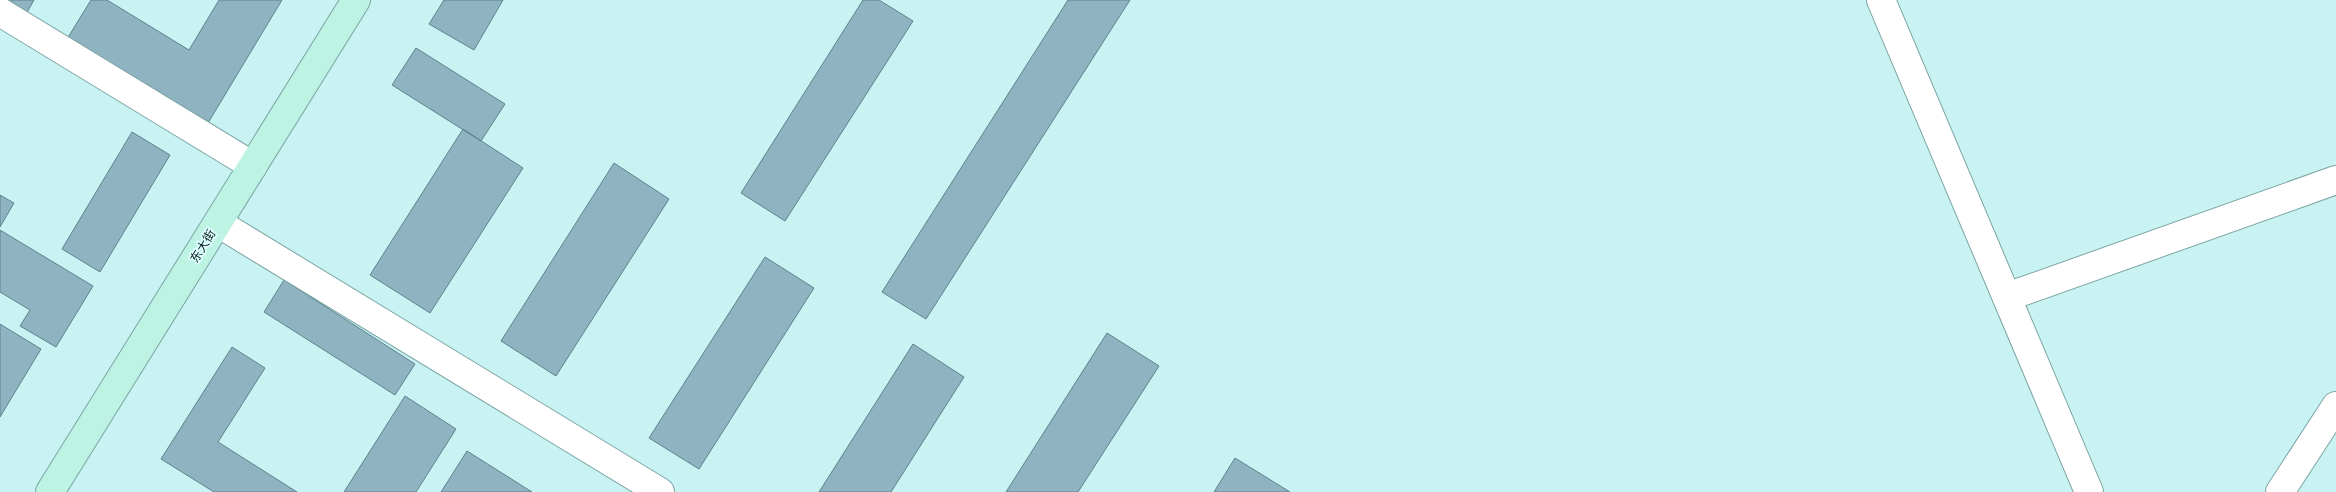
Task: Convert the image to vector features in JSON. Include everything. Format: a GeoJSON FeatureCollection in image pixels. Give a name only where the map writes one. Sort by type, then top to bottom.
{"type":"FeatureCollection","features":[{"type":"Feature","properties":{"kind":"street","name":"东大街"},"geometry":{"type":"LineString","coordinates":[[50,492],[356,0]]}},
{"type":"Feature","properties":{"kind":"street"},"geometry":{"type":"LineString","coordinates":[[1881,0],[2089,492]]}},
{"type":"Feature","properties":{"kind":"street"},"geometry":{"type":"LineString","coordinates":[[0,12],[252,166]]}},
{"type":"Feature","properties":{"kind":"street"},"geometry":{"type":"LineString","coordinates":[[2007,297],[2336,180]]}},
{"type":"Feature","properties":{"kind":"street"},"geometry":{"type":"LineString","coordinates":[[218,223],[660,492]]}},
{"type":"Feature","properties":{"kind":"street"},"geometry":{"type":"LineString","coordinates":[[2280,492],[2336,406]]}},
{"type":"Feature","properties":{"kind":"building"},"geometry":{"type":"Polygon","coordinates":[[[3,0],[34,0],[26,14],[3,0]]]}},
{"type":"Feature","properties":{"kind":"building"},"geometry":{"type":"Polygon","coordinates":[[[91,0],[107,0],[189,50],[219,0],[282,0],[208,123],[67,39],[91,0]]]}},
{"type":"Feature","properties":{"kind":"building"},"geometry":{"type":"Polygon","coordinates":[[[444,0],[503,0],[474,50],[429,24],[444,0]]]}},
{"type":"Feature","properties":{"kind":"building"},"geometry":{"type":"Polygon","coordinates":[[[863,0],[879,0],[913,21],[785,221],[741,193],[863,0]]]}},
{"type":"Feature","properties":{"kind":"building"},"geometry":{"type":"Polygon","coordinates":[[[1068,0],[1130,0],[926,319],[882,292],[1068,0]]]}},
{"type":"Feature","properties":{"kind":"building"},"geometry":{"type":"Polygon","coordinates":[[[416,48],[505,104],[481,141],[392,85],[416,48]]]}},
{"type":"Feature","properties":{"kind":"building"},"geometry":{"type":"Polygon","coordinates":[[[463,129],[523,168],[430,313],[370,275],[463,129]]]}},
{"type":"Feature","properties":{"kind":"building"},"geometry":{"type":"Polygon","coordinates":[[[132,132],[170,155],[100,272],[62,249],[132,132]]]}},
{"type":"Feature","properties":{"kind":"building"},"geometry":{"type":"Polygon","coordinates":[[[614,163],[669,199],[556,376],[501,341],[614,163]]]}},
{"type":"Feature","properties":{"kind":"building"},"geometry":{"type":"Polygon","coordinates":[[[0,195],[14,203],[0,227],[0,195]]]}},
{"type":"Feature","properties":{"kind":"building"},"geometry":{"type":"Polygon","coordinates":[[[0,230],[93,286],[56,347],[20,326],[30,310],[0,292],[0,230]]]}},
{"type":"Feature","properties":{"kind":"building"},"geometry":{"type":"Polygon","coordinates":[[[765,257],[814,288],[699,469],[649,438],[765,257]]]}},
{"type":"Feature","properties":{"kind":"building"},"geometry":{"type":"Polygon","coordinates":[[[284,280],[415,364],[395,395],[264,312],[284,280]]]}},
{"type":"Feature","properties":{"kind":"building"},"geometry":{"type":"Polygon","coordinates":[[[0,324],[41,349],[0,417],[0,324]]]}},
{"type":"Feature","properties":{"kind":"building"},"geometry":{"type":"Polygon","coordinates":[[[1107,333],[1159,366],[1078,492],[1006,492],[1107,333]]]}},
{"type":"Feature","properties":{"kind":"building"},"geometry":{"type":"Polygon","coordinates":[[[913,344],[964,377],[891,492],[819,492],[913,344]]]}},
{"type":"Feature","properties":{"kind":"building"},"geometry":{"type":"Polygon","coordinates":[[[232,347],[265,368],[218,442],[297,492],[214,492],[161,459],[232,347]]]}},
{"type":"Feature","properties":{"kind":"building"},"geometry":{"type":"Polygon","coordinates":[[[405,396],[456,429],[416,492],[344,492],[405,396]]]}},
{"type":"Feature","properties":{"kind":"building"},"geometry":{"type":"Polygon","coordinates":[[[467,451],[532,492],[441,492],[467,451]]]}},
{"type":"Feature","properties":{"kind":"building"},"geometry":{"type":"Polygon","coordinates":[[[1235,458],[1290,492],[1214,492],[1235,458]]]}}]}
